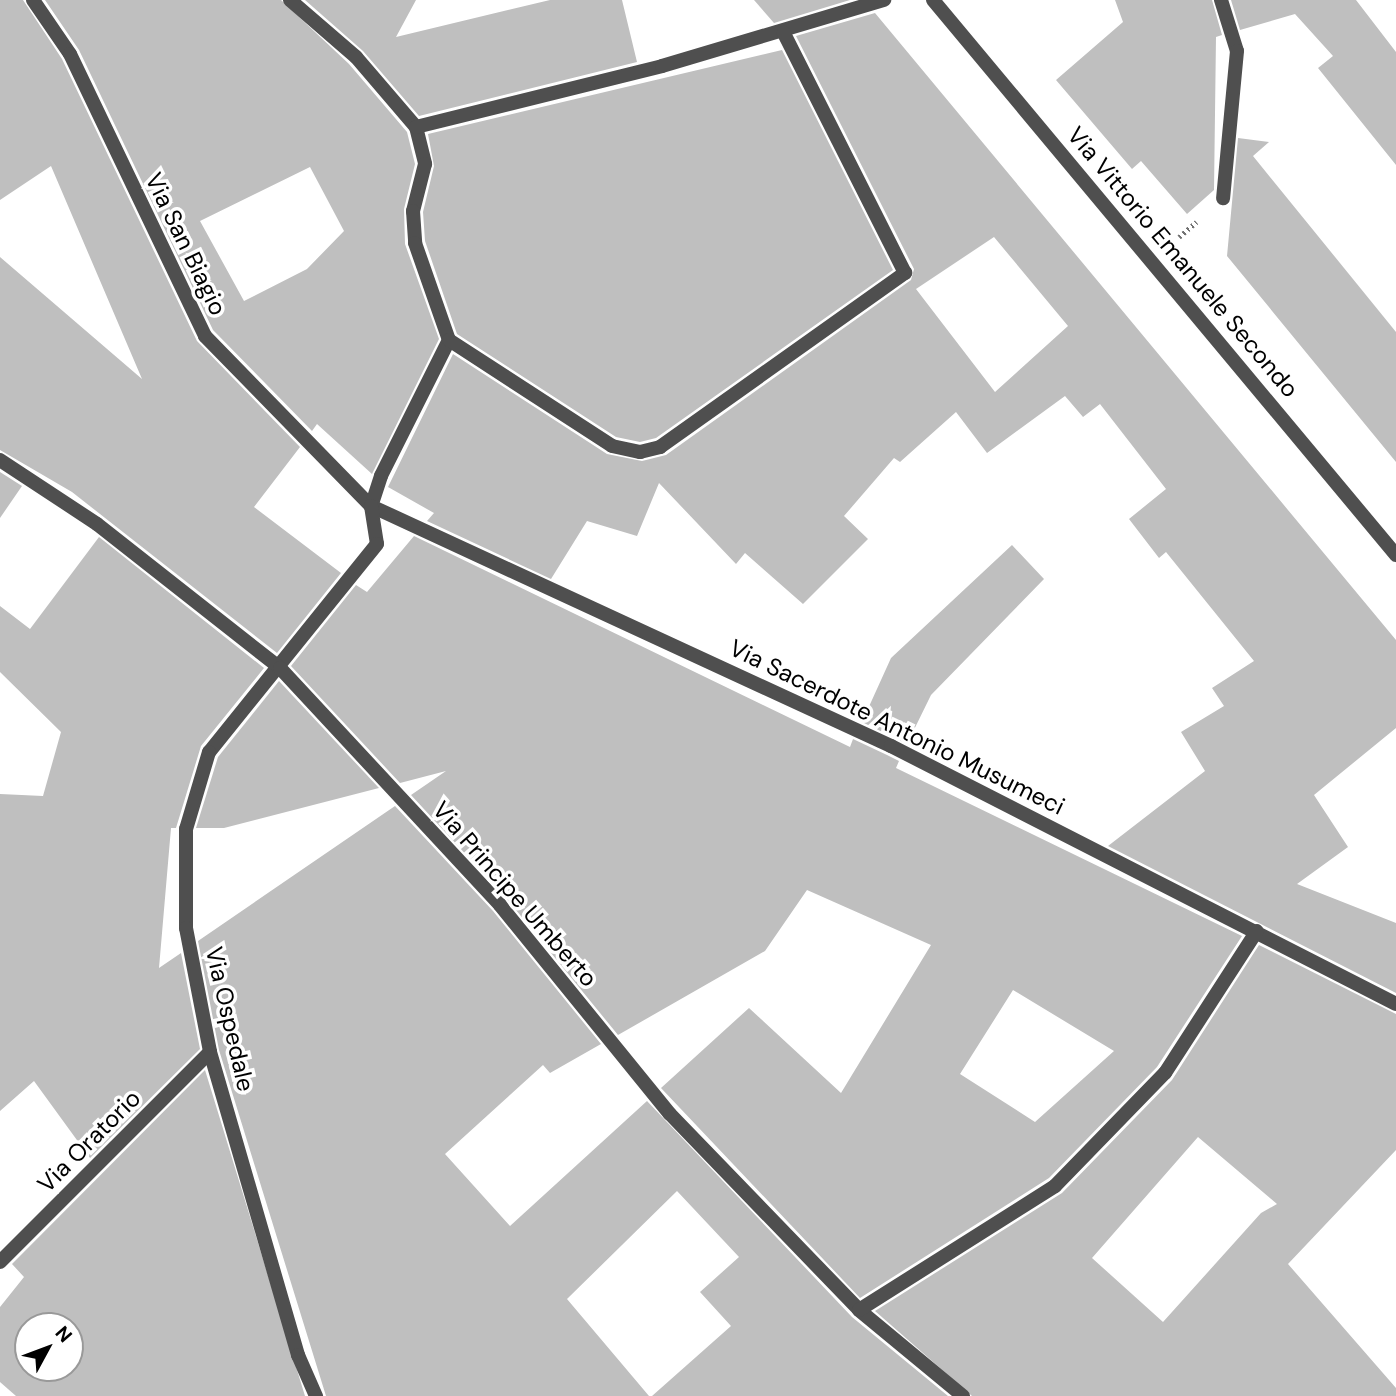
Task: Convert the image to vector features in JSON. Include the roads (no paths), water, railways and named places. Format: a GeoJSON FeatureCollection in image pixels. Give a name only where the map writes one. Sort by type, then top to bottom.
{"type":"FeatureCollection","features":[{"type":"Feature","properties":{"kind":"street","name":"Via San Biagio"},"geometry":{"type":"LineString","coordinates":[[33,0],[70,54],[205,336],[372,506]]}},
{"type":"Feature","properties":{"kind":"street"},"geometry":{"type":"LineString","coordinates":[[290,0],[356,57],[416,127],[425,164],[413,211],[415,243],[449,340],[612,446],[640,452],[660,447],[905,273],[783,33]]}},
{"type":"Feature","properties":{"kind":"street"},"geometry":{"type":"LineString","coordinates":[[416,127],[783,33],[884,0]]}},
{"type":"Feature","properties":{"kind":"street","name":"Via Vittorio Emanuele Secondo"},"geometry":{"type":"LineString","coordinates":[[933,0],[1153,259],[1396,555]]}},
{"type":"Feature","properties":{"kind":"street"},"geometry":{"type":"LineString","coordinates":[[1221,0],[1237,51],[1223,198]]}},
{"type":"Feature","properties":{"kind":"street"},"geometry":{"type":"LineString","coordinates":[[372,506],[449,340]]}},
{"type":"Feature","properties":{"kind":"street","name":"Via Principe Umberto"},"geometry":{"type":"LineString","coordinates":[[0,460],[97,524],[280,668],[500,905],[670,1114],[859,1310],[962,1396]]}},
{"type":"Feature","properties":{"kind":"street","name":"Via Ospedale"},"geometry":{"type":"LineString","coordinates":[[316,1396],[210,1052],[186,928],[186,829],[209,752],[280,668],[377,544],[372,506]]}},
{"type":"Feature","properties":{"kind":"street","name":"Via Sacerdote Antonio Musumeci"},"geometry":{"type":"LineString","coordinates":[[372,506],[891,746],[1396,1004]]}},
{"type":"Feature","properties":{"kind":"street"},"geometry":{"type":"LineString","coordinates":[[859,1310],[1055,1186],[1165,1073],[1256,931]]}},
{"type":"Feature","properties":{"kind":"street","name":"Via Oratorio"},"geometry":{"type":"LineString","coordinates":[[0,1262],[210,1052]]}}]}
